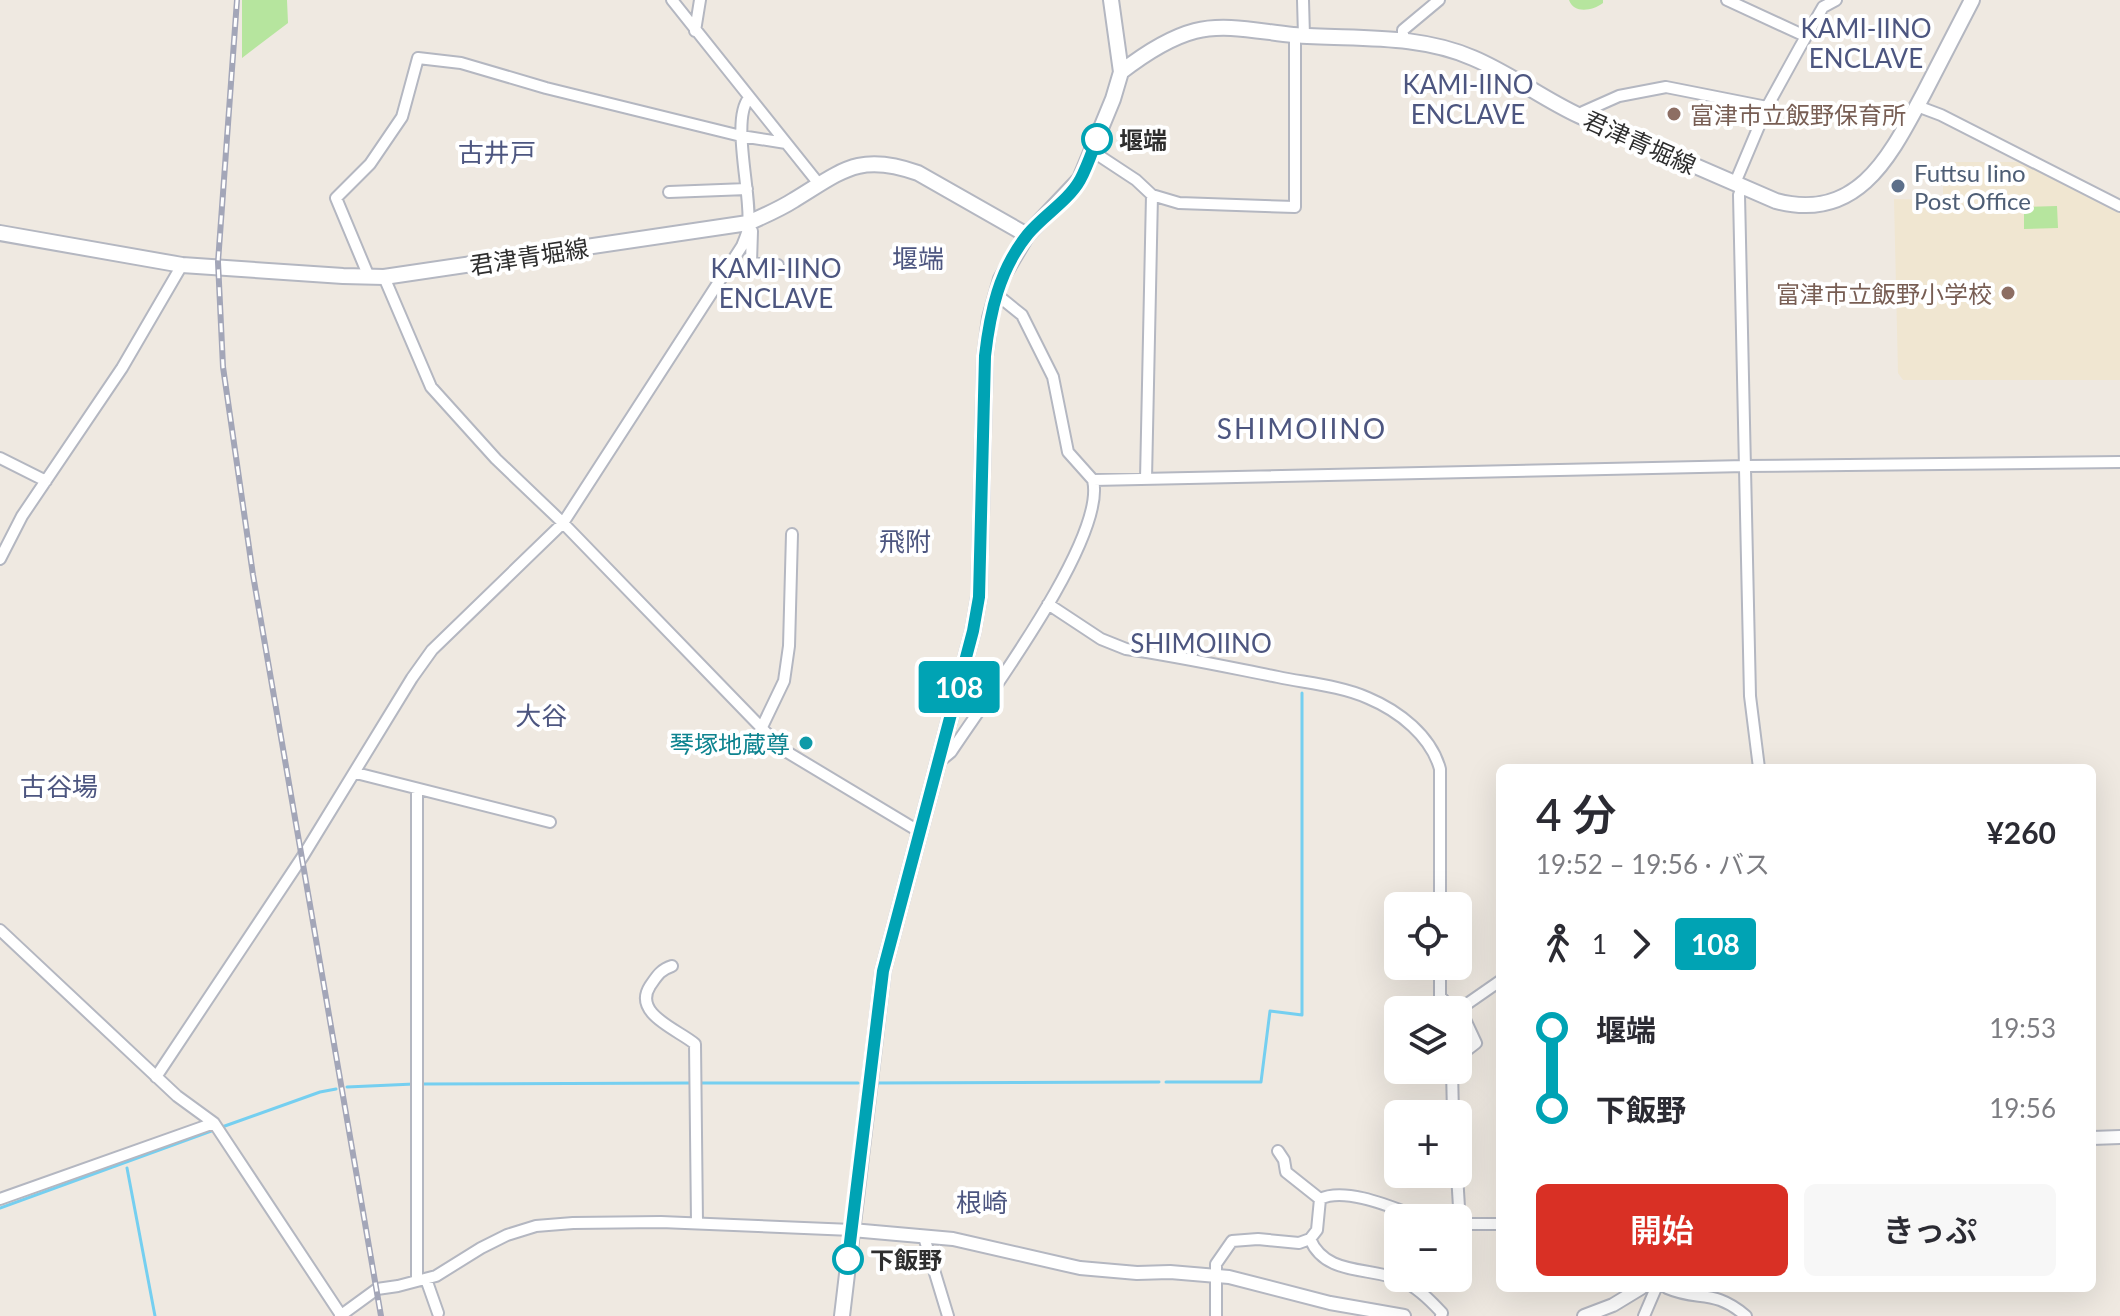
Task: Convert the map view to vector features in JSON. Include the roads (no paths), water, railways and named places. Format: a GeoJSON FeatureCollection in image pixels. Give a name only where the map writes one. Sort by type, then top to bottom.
{"type":"FeatureCollection","features":[{"type":"Feature","properties":{"kind":"main road"},"geometry":{"type":"LineString","coordinates":[[842,1316],[879,997],[973,631],[979,597],[985,356],[996,294],[1001,279],[1027,235],[1075,186],[1113,99],[1121,72],[1111,0]]}},
{"type":"Feature","properties":{"kind":"main road","name":"君津青堀線"},"geometry":{"type":"LineString","coordinates":[[1121,72],[1172,39],[1197,31],[1232,29],[1403,40],[1442,47],[1472,57],[1580,116],[1738,185],[1790,205],[1818,205],[1844,197],[1877,172],[1917,106],[1971,0]]}},
{"type":"Feature","properties":{"kind":"main road","name":"君津青堀線"},"geometry":{"type":"LineString","coordinates":[[0,233],[182,265],[377,277],[751,222],[792,202],[850,167],[877,164],[918,173],[1027,235]]}},
{"type":"Feature","properties":{"kind":"street"},"geometry":{"type":"LineString","coordinates":[[672,0],[819,184]]}},
{"type":"Feature","properties":{"kind":"street"},"geometry":{"type":"LineString","coordinates":[[695,31],[700,0]]}},
{"type":"Feature","properties":{"kind":"street"},"geometry":{"type":"LineString","coordinates":[[1092,151],[1136,180],[1152,195],[1179,203],[1295,207],[1299,35],[1303,0]]}},
{"type":"Feature","properties":{"kind":"street"},"geometry":{"type":"LineString","coordinates":[[1403,40],[1403,30],[1439,0]]}},
{"type":"Feature","properties":{"kind":"street"},"geometry":{"type":"LineString","coordinates":[[1727,0],[1805,36]]}},
{"type":"Feature","properties":{"kind":"street"},"geometry":{"type":"LineString","coordinates":[[1758,764],[1750,696],[1738,185],[1767,107],[1823,7],[1836,0]]}},
{"type":"Feature","properties":{"kind":"street"},"geometry":{"type":"LineString","coordinates":[[786,143],[741,136],[546,88],[461,63],[418,58],[402,117],[370,164],[336,198],[431,387],[496,459],[563,523],[782,749],[920,832]]}},
{"type":"Feature","properties":{"kind":"street"},"geometry":{"type":"LineString","coordinates":[[1580,116],[1619,96],[1666,87],[1767,107]]}},
{"type":"Feature","properties":{"kind":"street"},"geometry":{"type":"LineString","coordinates":[[749,98],[744,104],[741,136],[751,222],[750,260],[753,264],[778,265]]}},
{"type":"Feature","properties":{"kind":"street"},"geometry":{"type":"LineString","coordinates":[[1917,106],[1941,115],[2120,206]]}},
{"type":"Feature","properties":{"kind":"street"},"geometry":{"type":"LineString","coordinates":[[669,192],[747,189]]}},
{"type":"Feature","properties":{"kind":"street"},"geometry":{"type":"LineString","coordinates":[[1146,479],[1152,195]]}},
{"type":"Feature","properties":{"kind":"street"},"geometry":{"type":"LineString","coordinates":[[156,1077],[356,773],[412,678],[432,650],[563,523],[742,246],[751,222]]}},
{"type":"Feature","properties":{"kind":"street"},"geometry":{"type":"LineString","coordinates":[[0,559],[22,516],[122,368],[182,265]]}},
{"type":"Feature","properties":{"kind":"street"},"geometry":{"type":"LineString","coordinates":[[939,762],[951,752],[1048,604],[1070,566],[1093,500],[1093,480],[1068,452],[1053,377],[1022,315],[996,294]]}},
{"type":"Feature","properties":{"kind":"street"},"geometry":{"type":"LineString","coordinates":[[0,458],[46,481]]}},
{"type":"Feature","properties":{"kind":"street"},"geometry":{"type":"LineString","coordinates":[[1093,480],[1746,466],[2120,462]]}},
{"type":"Feature","properties":{"kind":"street"},"geometry":{"type":"LineString","coordinates":[[761,729],[784,681],[789,646],[792,534]]}},
{"type":"Feature","properties":{"kind":"street"},"geometry":{"type":"LineString","coordinates":[[1048,604],[1101,639],[1126,649],[1259,673],[1366,697],[1408,721],[1437,756],[1440,769],[1440,892]]}},
{"type":"Feature","properties":{"kind":"street"},"geometry":{"type":"LineString","coordinates":[[356,773],[550,822]]}},
{"type":"Feature","properties":{"kind":"street"},"geometry":{"type":"LineString","coordinates":[[417,789],[422,1280],[438,1313]]}},
{"type":"Feature","properties":{"kind":"street"},"geometry":{"type":"LineString","coordinates":[[0,930],[177,1096],[214,1123],[340,1316],[377,1289],[422,1280],[456,1265],[507,1235],[536,1226],[615,1221],[852,1230],[924,1237],[990,1246],[1080,1268],[1214,1275],[1330,1303],[1404,1316]]}},
{"type":"Feature","properties":{"kind":"street"},"geometry":{"type":"LineString","coordinates":[[672,966],[661,969],[646,993],[645,1001],[663,1023],[695,1044],[697,1223]]}},
{"type":"Feature","properties":{"kind":"street"},"geometry":{"type":"LineString","coordinates":[[1472,1000],[1496,984]]}},
{"type":"Feature","properties":{"kind":"street"},"geometry":{"type":"LineString","coordinates":[[0,1199],[214,1123]]}},
{"type":"Feature","properties":{"kind":"street"},"geometry":{"type":"LineString","coordinates":[[2096,1138],[2120,1137]]}},
{"type":"Feature","properties":{"kind":"street"},"geometry":{"type":"LineString","coordinates":[[1278,1151],[1284,1160],[1286,1172],[1320,1199]]}},
{"type":"Feature","properties":{"kind":"street"},"geometry":{"type":"LineString","coordinates":[[1320,1199],[1327,1195],[1351,1196],[1384,1205]]}},
{"type":"Feature","properties":{"kind":"street"},"geometry":{"type":"LineString","coordinates":[[1216,1316],[1216,1264],[1232,1241],[1258,1239],[1299,1243],[1310,1239],[1317,1230],[1320,1199]]}},
{"type":"Feature","properties":{"kind":"street"},"geometry":{"type":"LineString","coordinates":[[1472,1224],[1496,1224]]}},
{"type":"Feature","properties":{"kind":"street"},"geometry":{"type":"LineString","coordinates":[[924,1237],[948,1316]]}},
{"type":"Feature","properties":{"kind":"street"},"geometry":{"type":"LineString","coordinates":[[1310,1239],[1315,1250],[1331,1263],[1400,1279],[1415,1288],[1442,1313],[1441,1316]]}},
{"type":"Feature","properties":{"kind":"street"},"geometry":{"type":"LineString","coordinates":[[1584,1316],[1613,1305],[1634,1292]]}},
{"type":"Feature","properties":{"kind":"street"},"geometry":{"type":"LineString","coordinates":[[1644,1316],[1654,1292]]}},
{"type":"Feature","properties":{"kind":"street"},"geometry":{"type":"LineString","coordinates":[[1676,1292],[1711,1295],[1732,1304],[1746,1316]]}},
{"type":"Feature","properties":{"kind":"waterway"},"geometry":{"type":"LineString","coordinates":[[1166,1082],[1261,1082],[1270,1011],[1302,1015],[1302,693]]}},
{"type":"Feature","properties":{"kind":"waterway"},"geometry":{"type":"LineString","coordinates":[[877,1083],[1159,1082]]}},
{"type":"Feature","properties":{"kind":"waterway"},"geometry":{"type":"LineString","coordinates":[[423,1084],[690,1083]]}},
{"type":"Feature","properties":{"kind":"waterway"},"geometry":{"type":"LineString","coordinates":[[700,1083],[858,1083]]}},
{"type":"Feature","properties":{"kind":"waterway"},"geometry":{"type":"LineString","coordinates":[[347,1087],[414,1084]]}},
{"type":"Feature","properties":{"kind":"waterway"},"geometry":{"type":"LineString","coordinates":[[222,1127],[336,1089]]}},
{"type":"Feature","properties":{"kind":"waterway"},"geometry":{"type":"LineString","coordinates":[[0,1208],[214,1130]]}},
{"type":"Feature","properties":{"kind":"waterway"},"geometry":{"type":"LineString","coordinates":[[127,1168],[155,1316]]}},
{"type":"Feature","properties":{"kind":"railway"},"geometry":{"type":"LineString","coordinates":[[237,0],[218,262],[223,367],[253,575],[381,1316]]}},
{"type":"Feature","properties":{"kind":"place","name":"富津市立飯野保育所"},"geometry":{"type":"Point","coordinates":[1674,114]}},
{"type":"Feature","properties":{"kind":"place","name":"堰端"},"geometry":{"type":"Point","coordinates":[1097,139]}},
{"type":"Feature","properties":{"kind":"place","name":"Futtsu Iino Post Office"},"geometry":{"type":"Point","coordinates":[1898,186]}},
{"type":"Feature","properties":{"kind":"place","name":"富津市立飯野小学校"},"geometry":{"type":"Point","coordinates":[2008,293]}},
{"type":"Feature","properties":{"kind":"place","name":"琴塚地蔵尊"},"geometry":{"type":"Point","coordinates":[806,743]}},
{"type":"Feature","properties":{"kind":"place","name":"下飯野"},"geometry":{"type":"Point","coordinates":[848,1259]}},
{"type":"Feature","properties":{"kind":"district","name":"KAMI-IINO ENCLAVE"},"geometry":{"type":"Point","coordinates":[1866,43]}},
{"type":"Feature","properties":{"kind":"district","name":"KAMI-IINO ENCLAVE"},"geometry":{"type":"Point","coordinates":[1468,99]}},
{"type":"Feature","properties":{"kind":"district","name":"古井戸"},"geometry":{"type":"Point","coordinates":[497,152]}},
{"type":"Feature","properties":{"kind":"district","name":"堰端"},"geometry":{"type":"Point","coordinates":[918,258]}},
{"type":"Feature","properties":{"kind":"district","name":"KAMI-IINO ENCLAVE"},"geometry":{"type":"Point","coordinates":[776,283]}},
{"type":"Feature","properties":{"kind":"district","name":"SHIMOIINO"},"geometry":{"type":"Point","coordinates":[1302,428]}},
{"type":"Feature","properties":{"kind":"district","name":"飛附"},"geometry":{"type":"Point","coordinates":[905,541]}},
{"type":"Feature","properties":{"kind":"district","name":"SHIMOIINO"},"geometry":{"type":"Point","coordinates":[1201,643]}},
{"type":"Feature","properties":{"kind":"district","name":"大谷"},"geometry":{"type":"Point","coordinates":[541,715]}},
{"type":"Feature","properties":{"kind":"district","name":"古谷場"},"geometry":{"type":"Point","coordinates":[59,786]}},
{"type":"Feature","properties":{"kind":"district","name":"根崎"},"geometry":{"type":"Point","coordinates":[982,1202]}}]}
